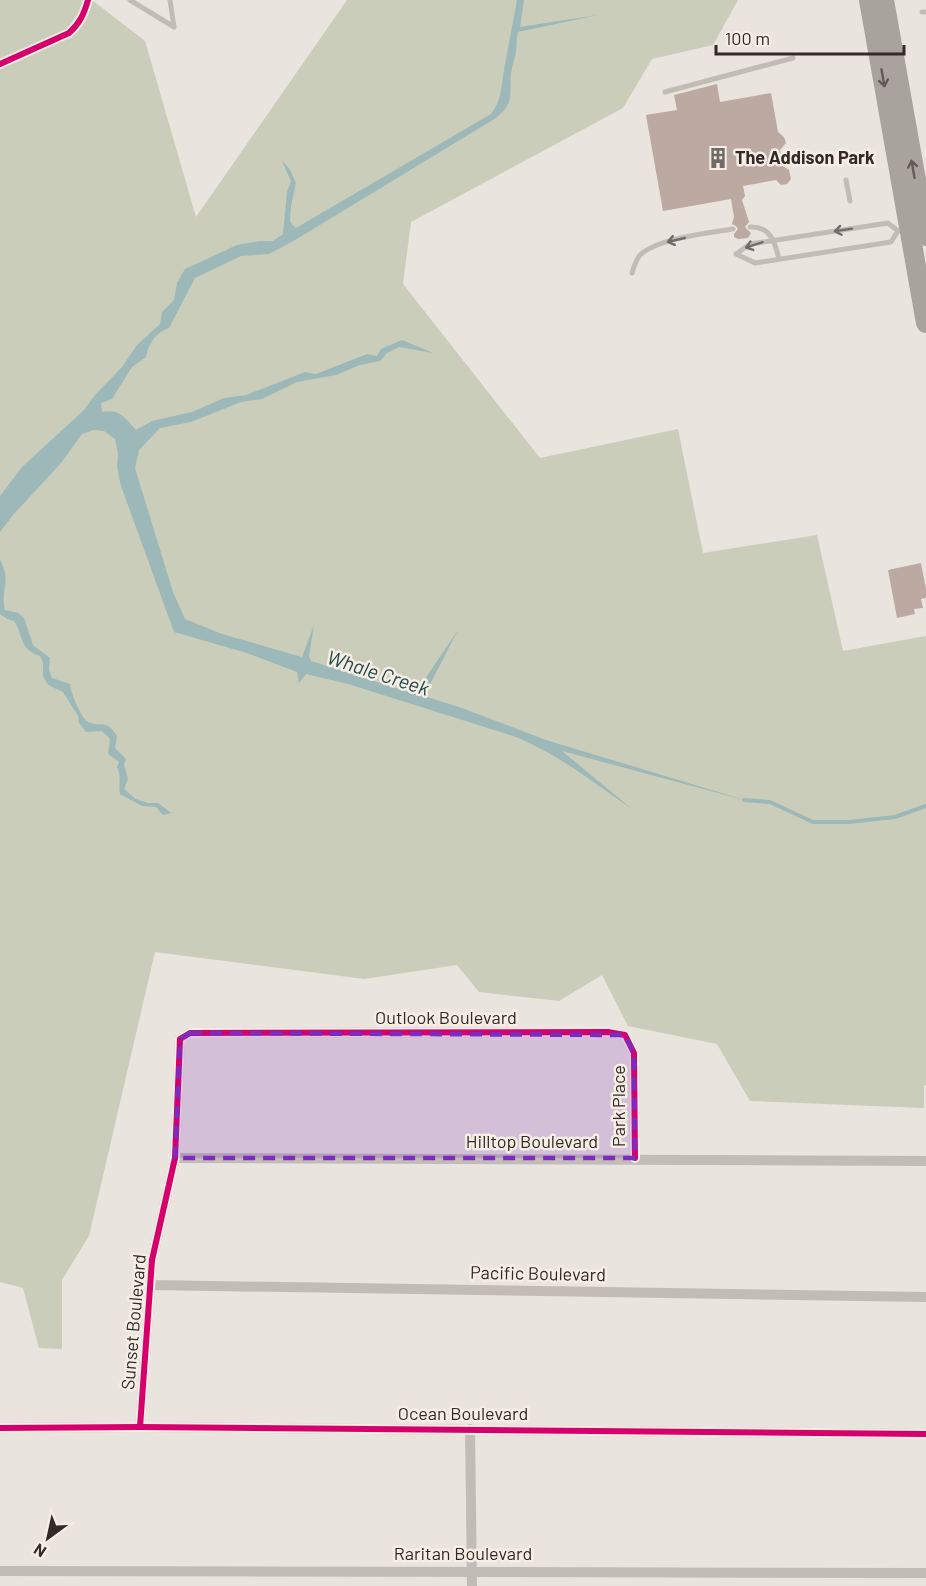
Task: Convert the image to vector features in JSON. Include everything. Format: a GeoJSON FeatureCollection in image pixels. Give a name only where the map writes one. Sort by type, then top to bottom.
{"type":"FeatureCollection","features":[{"type":"Feature","properties":{"kind":"highway"},"geometry":{"type":"LineString","coordinates":[[869,0],[914,231]]}},
{"type":"Feature","properties":{"kind":"highway"},"geometry":{"type":"LineString","coordinates":[[884,0],[926,323]]}},
{"type":"Feature","properties":{"kind":"street"},"geometry":{"type":"LineString","coordinates":[[0,64],[69,33],[84,15],[87,1]]}},
{"type":"Feature","properties":{"kind":"street","name":"Outlook Boulevard"},"geometry":{"type":"LineString","coordinates":[[248,1033],[608,1032],[625,1035],[634,1053]]}},
{"type":"Feature","properties":{"kind":"street","name":"Sunset Boulevard"},"geometry":{"type":"LineString","coordinates":[[140,1427],[152,1260],[175,1158],[180,1039],[190,1033],[248,1033]]}},
{"type":"Feature","properties":{"kind":"street","name":"Park Place"},"geometry":{"type":"LineString","coordinates":[[634,1053],[634,1158]]}},
{"type":"Feature","properties":{"kind":"street","name":"Hilltop Boulevard"},"geometry":{"type":"LineString","coordinates":[[175,1158],[634,1158],[926,1161]]}},
{"type":"Feature","properties":{"kind":"street","name":"Pacific Boulevard"},"geometry":{"type":"LineString","coordinates":[[150,1285],[926,1297]]}},
{"type":"Feature","properties":{"kind":"street","name":"Ocean Boulevard"},"geometry":{"type":"LineString","coordinates":[[0,1428],[470,1429],[926,1434]]}},
{"type":"Feature","properties":{"kind":"street"},"geometry":{"type":"LineString","coordinates":[[470,1429],[472,1586]]}},
{"type":"Feature","properties":{"kind":"street","name":"Raritan Boulevard"},"geometry":{"type":"LineString","coordinates":[[0,1571],[926,1573]]}},
{"type":"Feature","properties":{"kind":"lane"},"geometry":{"type":"LineString","coordinates":[[130,0],[174,27],[170,0]]}},
{"type":"Feature","properties":{"kind":"lane"},"geometry":{"type":"LineString","coordinates":[[665,92],[794,58]]}},
{"type":"Feature","properties":{"kind":"lane"},"geometry":{"type":"LineString","coordinates":[[846,180],[850,201]]}},
{"type":"Feature","properties":{"kind":"lane"},"geometry":{"type":"LineString","coordinates":[[888,223],[914,231],[891,242],[779,260],[754,263],[736,254],[750,244],[888,223]]}},
{"type":"Feature","properties":{"kind":"lane"},"geometry":{"type":"LineString","coordinates":[[750,227],[764,229],[774,240],[779,260]]}},
{"type":"Feature","properties":{"kind":"lane"},"geometry":{"type":"LineString","coordinates":[[632,273],[637,260],[650,248],[669,241],[733,229]]}},
{"type":"Feature","properties":{"kind":"highlighted area"},"geometry":{"type":"Polygon","coordinates":[[[190,1033],[625,1035],[634,1053],[635,1158],[175,1158],[180,1039],[190,1033]]]}},
{"type":"Feature","properties":{"kind":"green space"},"geometry":{"type":"Polygon","coordinates":[[[0,0],[92,0],[145,41],[196,217],[347,0],[738,0],[713,45],[652,59],[623,108],[411,222],[403,284],[540,458],[678,429],[703,553],[817,535],[843,651],[926,636],[926,1085],[924,1086],[924,1108],[750,1101],[717,1044],[628,1026],[602,975],[559,1001],[479,992],[457,965],[364,979],[155,952],[89,1236],[62,1280],[62,1349],[39,1348],[23,1288],[0,1282],[0,0]]]}},
{"type":"Feature","properties":{"kind":"water","name":"Whale Creek"},"geometry":{"type":"Polygon","coordinates":[[[517,0],[524,0],[520,27],[598,15],[518,32],[511,72],[509,103],[496,118],[269,254],[241,256],[195,278],[169,328],[153,339],[146,357],[132,367],[112,399],[101,403],[102,412],[118,413],[136,430],[152,421],[192,412],[224,398],[246,395],[305,372],[316,374],[367,354],[377,356],[381,349],[402,340],[433,353],[399,347],[387,353],[380,361],[360,365],[336,375],[297,382],[262,399],[241,402],[191,422],[160,428],[139,450],[135,468],[173,592],[185,619],[222,634],[302,657],[314,625],[309,656],[311,661],[415,694],[458,630],[424,696],[546,740],[748,801],[562,751],[632,809],[560,760],[513,736],[348,684],[306,674],[299,683],[297,672],[247,653],[174,632],[121,486],[115,439],[104,431],[94,430],[82,434],[61,463],[0,532],[0,496],[22,467],[84,410],[122,367],[137,345],[160,324],[162,312],[174,300],[177,283],[185,269],[237,245],[273,241],[283,234],[287,192],[291,181],[281,159],[290,170],[296,183],[290,222],[296,228],[491,114],[500,93],[517,0]]]}},
{"type":"Feature","properties":{"kind":"water"},"geometry":{"type":"Polygon","coordinates":[[[0,560],[6,580],[5,610],[18,613],[24,618],[33,645],[50,658],[49,670],[52,678],[70,684],[77,705],[86,720],[93,724],[107,725],[117,736],[115,748],[126,759],[124,764],[128,779],[124,789],[136,799],[158,803],[171,813],[163,815],[156,807],[142,806],[120,794],[117,767],[119,762],[108,754],[110,739],[102,731],[86,732],[63,692],[48,685],[43,676],[43,663],[40,656],[25,646],[14,621],[0,614],[0,560]]]}},
{"type":"Feature","properties":{"kind":"building","name":"The Addison Park"},"geometry":{"type":"Polygon","coordinates":[[[717,84],[720,102],[771,93],[778,132],[784,137],[786,143],[780,150],[783,166],[789,170],[791,179],[787,184],[781,185],[776,180],[743,186],[745,196],[742,200],[749,222],[745,227],[751,233],[748,238],[734,237],[738,229],[732,224],[734,217],[731,199],[663,211],[646,115],[677,110],[674,95],[717,84]]]}},
{"type":"Feature","properties":{"kind":"building"},"geometry":{"type":"Polygon","coordinates":[[[921,563],[926,589],[926,598],[921,599],[923,608],[914,609],[915,614],[897,618],[888,570],[921,563]]]}},
{"type":"Feature","properties":{"kind":"waterway","name":"Whale Creek"},"geometry":{"type":"LineString","coordinates":[[744,800],[770,802],[813,822],[849,822],[895,817],[926,806]]}},
{"type":"Feature","properties":{"kind":"cycle path"},"geometry":{"type":"LineString","coordinates":[[0,64],[69,33],[81,18],[88,0]]}},
{"type":"Feature","properties":{"kind":"cycle path"},"geometry":{"type":"LineString","coordinates":[[140,1427],[152,1260],[175,1158],[180,1039],[190,1033],[608,1032],[625,1035],[634,1053],[635,1158]]}},
{"type":"Feature","properties":{"kind":"cycle path"},"geometry":{"type":"LineString","coordinates":[[0,1428],[140,1427],[926,1434]]}},
{"type":"Feature","properties":{"kind":"place","name":"The Addison Park"},"geometry":{"type":"Point","coordinates":[718,158]}}]}
